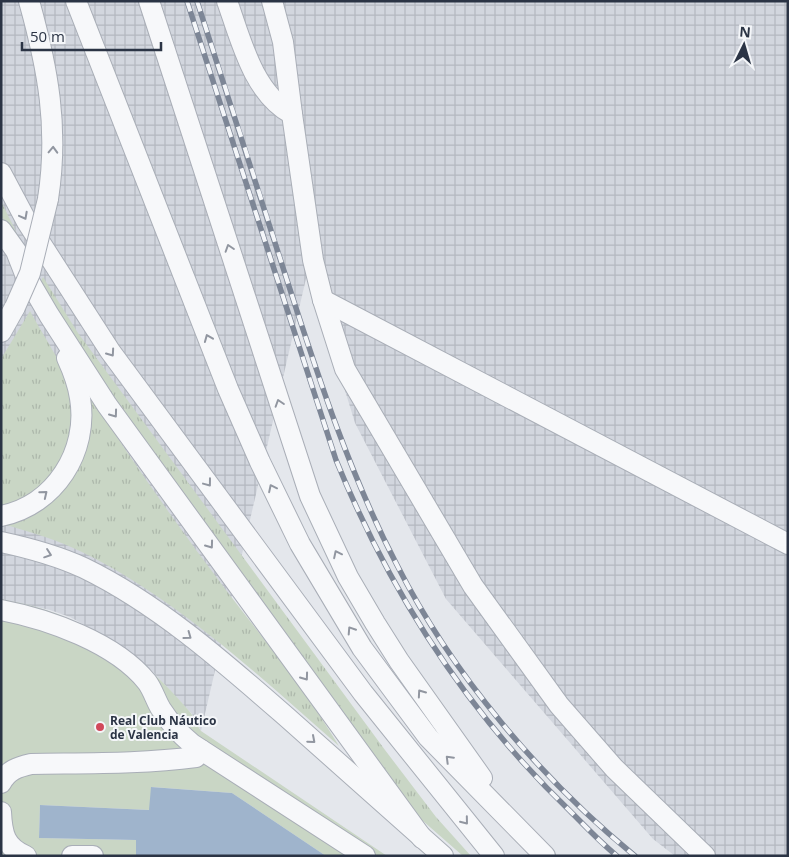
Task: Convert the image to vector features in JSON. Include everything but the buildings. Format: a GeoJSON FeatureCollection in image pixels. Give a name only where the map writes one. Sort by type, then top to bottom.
{"type":"FeatureCollection","features":[{"type":"Feature","properties":{"kind":"street"},"geometry":{"type":"LineString","coordinates":[[1,332],[15,307],[30,273],[48,199],[52,171],[52,106],[40,42],[29,1]]}},
{"type":"Feature","properties":{"kind":"street"},"geometry":{"type":"LineString","coordinates":[[76,1],[228,388],[260,462],[300,544],[362,648],[428,737],[545,856]]}},
{"type":"Feature","properties":{"kind":"street"},"geometry":{"type":"LineString","coordinates":[[148,1],[291,441],[320,520],[348,577],[399,662],[522,832]]}},
{"type":"Feature","properties":{"kind":"street"},"geometry":{"type":"LineString","coordinates":[[226,1],[257,77],[286,111]]}},
{"type":"Feature","properties":{"kind":"street"},"geometry":{"type":"LineString","coordinates":[[272,1],[283,42],[286,111],[306,223],[323,300],[345,369],[473,586],[559,705],[614,768],[705,856]]}},
{"type":"Feature","properties":{"kind":"street"},"geometry":{"type":"LineString","coordinates":[[1,173],[27,222],[110,351],[363,693],[494,856]]}},
{"type":"Feature","properties":{"kind":"street"},"geometry":{"type":"LineString","coordinates":[[1,230],[16,251],[24,274],[49,315],[108,405],[422,838]]}},
{"type":"Feature","properties":{"kind":"street"},"geometry":{"type":"LineString","coordinates":[[1,261],[24,274]]}},
{"type":"Feature","properties":{"kind":"street"},"geometry":{"type":"LineString","coordinates":[[323,300],[788,544]]}},
{"type":"Feature","properties":{"kind":"street"},"geometry":{"type":"LineString","coordinates":[[1,516],[19,511],[44,495],[65,472],[78,445],[82,415],[78,385],[49,315]]}},
{"type":"Feature","properties":{"kind":"street"},"geometry":{"type":"LineString","coordinates":[[1,542],[29,548],[83,568],[116,586],[157,613],[248,683],[443,856]]}},
{"type":"Feature","properties":{"kind":"street"},"geometry":{"type":"LineString","coordinates":[[1,610],[29,616],[62,627],[107,650],[131,667],[147,683],[169,720],[180,733],[202,750],[237,770],[365,856]]}},
{"type":"Feature","properties":{"kind":"street"},"geometry":{"type":"LineString","coordinates":[[1,782],[8,773],[18,767],[31,764],[127,762],[184,758],[196,757],[202,750]]}},
{"type":"Feature","properties":{"kind":"street"},"geometry":{"type":"LineString","coordinates":[[1,812],[2,832],[6,842],[16,852],[26,856]]}},
{"type":"Feature","properties":{"kind":"street"},"geometry":{"type":"LineString","coordinates":[[72,856],[93,856]]}},
{"type":"Feature","properties":{"kind":"shaded area"},"geometry":{"type":"Polygon","coordinates":[[[1,1],[788,1],[788,856],[675,856],[653,839],[446,599],[355,423],[308,270],[201,731],[192,714],[151,670],[117,643],[70,617],[50,610],[1,599],[1,1]]]}},
{"type":"Feature","properties":{"kind":"green space"},"geometry":{"type":"Polygon","coordinates":[[[1,201],[22,244],[20,247],[1,216],[1,201]]]}},
{"type":"Feature","properties":{"kind":"green space"},"geometry":{"type":"Polygon","coordinates":[[[43,277],[78,333],[385,750],[436,817],[471,856],[463,856],[415,814],[94,371],[41,281],[43,277]]]}},
{"type":"Feature","properties":{"kind":"green space"},"geometry":{"type":"Polygon","coordinates":[[[30,311],[57,358],[70,386],[71,423],[69,440],[64,455],[46,481],[18,500],[1,506],[1,359],[30,311]]]}},
{"type":"Feature","properties":{"kind":"green space"},"geometry":{"type":"Polygon","coordinates":[[[85,388],[171,515],[299,686],[339,746],[212,637],[142,587],[107,565],[71,547],[3,524],[58,492],[85,388]]]}},
{"type":"Feature","properties":{"kind":"green space","name":"Real Club Náutico de Valencia"},"geometry":{"type":"Polygon","coordinates":[[[1,599],[30,605],[57,614],[106,637],[150,670],[190,712],[201,731],[387,856],[326,856],[232,793],[152,787],[150,810],[40,805],[39,838],[137,840],[136,856],[1,856],[1,599]]]}},
{"type":"Feature","properties":{"kind":"water"},"geometry":{"type":"Polygon","coordinates":[[[151,787],[232,793],[326,856],[136,856],[136,840],[39,838],[40,805],[149,810],[151,787]]]}},
{"type":"Feature","properties":{"kind":"railway"},"geometry":{"type":"LineString","coordinates":[[187,1],[336,460],[357,509],[381,557],[435,648],[465,691],[498,733],[533,773],[617,856]]}},
{"type":"Feature","properties":{"kind":"railway"},"geometry":{"type":"LineString","coordinates":[[197,1],[298,314],[336,424],[364,495],[397,565],[419,606],[444,646],[501,723],[566,793],[635,856]]}},
{"type":"Feature","properties":{"kind":"place","name":"Real Club Náutico de Valencia"},"geometry":{"type":"Point","coordinates":[100,727]}}]}
